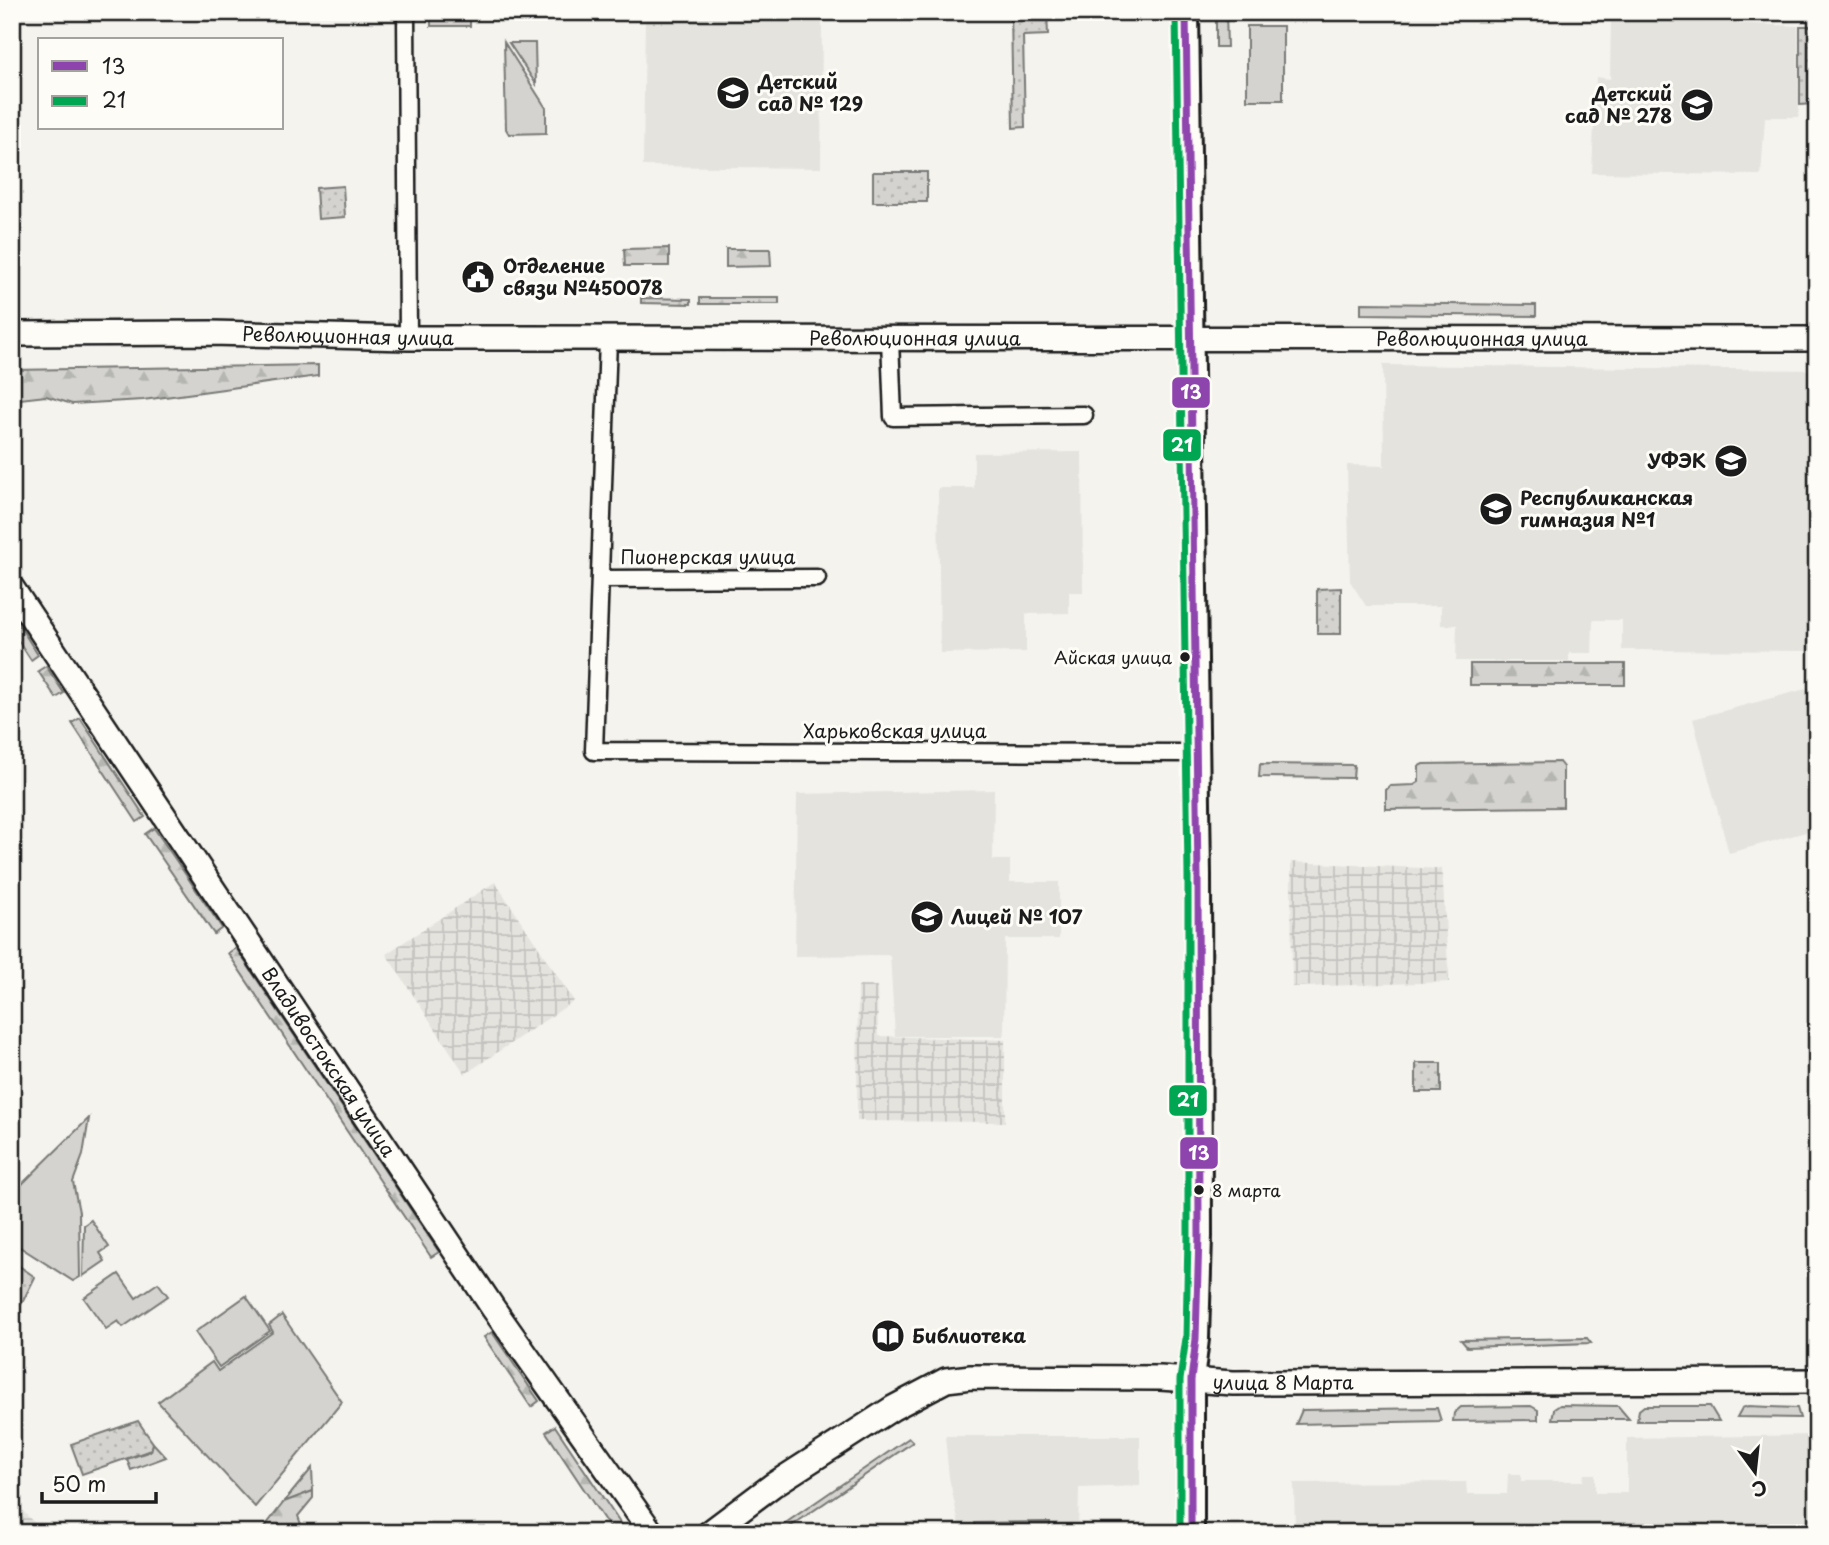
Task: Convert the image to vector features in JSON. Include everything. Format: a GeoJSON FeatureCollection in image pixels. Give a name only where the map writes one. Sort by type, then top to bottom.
{"type":"FeatureCollection","features":[{"type":"Feature","properties":{"kind":"main road"},"geometry":{"type":"LineString","coordinates":[[1186,12],[1196,753],[1199,1236],[1196,1339],[1191,1380],[1191,1533]]}},
{"type":"Feature","properties":{"kind":"main road","name":"Революционная улица"},"geometry":{"type":"LineString","coordinates":[[12,334],[211,333],[408,338],[1817,339]]}},
{"type":"Feature","properties":{"kind":"main road","name":"Владивостокская улица"},"geometry":{"type":"LineString","coordinates":[[12,588],[494,1308],[652,1533]]}},
{"type":"Feature","properties":{"kind":"main road","name":"улица 8 Марта"},"geometry":{"type":"LineString","coordinates":[[709,1533],[773,1485],[874,1419],[946,1380],[971,1377],[1233,1383],[1817,1381]]}},
{"type":"Feature","properties":{"kind":"street"},"geometry":{"type":"LineString","coordinates":[[406,12],[408,338]]}},
{"type":"Feature","properties":{"kind":"street"},"geometry":{"type":"LineString","coordinates":[[600,579],[608,338]]}},
{"type":"Feature","properties":{"kind":"street"},"geometry":{"type":"LineString","coordinates":[[890,338],[893,417],[1084,415]]}},
{"type":"Feature","properties":{"kind":"street","name":"Пионерская улица"},"geometry":{"type":"LineString","coordinates":[[600,579],[817,578]]}},
{"type":"Feature","properties":{"kind":"street","name":"Харьковская улица"},"geometry":{"type":"LineString","coordinates":[[600,579],[594,751],[1196,753]]}},
{"type":"Feature","properties":{"kind":"shaded area","name":"Детский сад № 129"},"geometry":{"type":"Polygon","coordinates":[[[610,12],[822,12],[821,168],[643,166],[645,20],[610,19],[610,12]]]}},
{"type":"Feature","properties":{"kind":"shaded area","name":"Детский сад № 278"},"geometry":{"type":"Polygon","coordinates":[[[1611,18],[1798,26],[1799,117],[1765,117],[1761,175],[1592,173],[1596,77],[1610,79],[1611,18]]]}},
{"type":"Feature","properties":{"kind":"shaded area"},"geometry":{"type":"Polygon","coordinates":[[[1383,365],[1817,370],[1817,651],[1622,650],[1622,620],[1593,620],[1592,653],[1569,653],[1569,661],[1456,661],[1457,625],[1441,625],[1441,606],[1366,606],[1350,581],[1347,465],[1384,466],[1383,365]]]}},
{"type":"Feature","properties":{"kind":"shaded area"},"geometry":{"type":"Polygon","coordinates":[[[1082,452],[1083,592],[1069,592],[1069,613],[1026,614],[1026,652],[940,653],[938,488],[974,488],[974,453],[1082,452]]]}},
{"type":"Feature","properties":{"kind":"shaded area"},"geometry":{"type":"Polygon","coordinates":[[[1817,686],[1817,829],[1729,853],[1693,719],[1817,686]]]}},
{"type":"Feature","properties":{"kind":"shaded area","name":"Лицей № 107"},"geometry":{"type":"Polygon","coordinates":[[[994,790],[993,860],[1010,860],[1010,882],[1059,882],[1059,939],[1005,939],[1004,1036],[895,1036],[890,955],[795,956],[797,794],[994,790]]]}},
{"type":"Feature","properties":{"kind":"shaded area"},"geometry":{"type":"Polygon","coordinates":[[[1291,862],[1442,869],[1449,982],[1292,987],[1291,862]]]}},
{"type":"Feature","properties":{"kind":"shaded area"},"geometry":{"type":"Polygon","coordinates":[[[495,882],[574,1001],[465,1074],[386,954],[495,882]]]}},
{"type":"Feature","properties":{"kind":"shaded area"},"geometry":{"type":"Polygon","coordinates":[[[858,986],[877,986],[878,1036],[1005,1040],[1005,1122],[857,1121],[858,986]]]}},
{"type":"Feature","properties":{"kind":"shaded area"},"geometry":{"type":"Polygon","coordinates":[[[1817,1435],[1817,1533],[1295,1533],[1294,1483],[1466,1482],[1467,1494],[1507,1494],[1508,1474],[1521,1474],[1521,1481],[1583,1481],[1584,1474],[1595,1474],[1595,1493],[1627,1493],[1627,1438],[1817,1435]]]}},
{"type":"Feature","properties":{"kind":"shaded area"},"geometry":{"type":"Polygon","coordinates":[[[945,1436],[1140,1436],[1140,1486],[1079,1488],[1078,1533],[961,1533],[949,1477],[945,1436]]]}},
{"type":"Feature","properties":{"kind":"shaded area"},"geometry":{"type":"Polygon","coordinates":[[[12,1500],[44,1533],[12,1533],[12,1500]]]}},
{"type":"Feature","properties":{"kind":"green space"},"geometry":{"type":"Polygon","coordinates":[[[431,12],[470,12],[470,26],[431,26],[431,12]]]}},
{"type":"Feature","properties":{"kind":"green space"},"geometry":{"type":"Polygon","coordinates":[[[1011,12],[1047,12],[1048,35],[1023,36],[1025,127],[1013,128],[1011,12]]]}},
{"type":"Feature","properties":{"kind":"green space"},"geometry":{"type":"Polygon","coordinates":[[[1216,12],[1226,12],[1227,47],[1216,47],[1216,12]]]}},
{"type":"Feature","properties":{"kind":"green space"},"geometry":{"type":"Polygon","coordinates":[[[1247,26],[1283,26],[1283,100],[1247,100],[1247,26]]]}},
{"type":"Feature","properties":{"kind":"green space"},"geometry":{"type":"Polygon","coordinates":[[[1800,26],[1817,26],[1817,100],[1814,104],[1800,105],[1800,26]]]}},
{"type":"Feature","properties":{"kind":"green space"},"geometry":{"type":"Polygon","coordinates":[[[504,42],[546,108],[546,133],[509,134],[506,129],[504,42]]]}},
{"type":"Feature","properties":{"kind":"green space"},"geometry":{"type":"Polygon","coordinates":[[[509,43],[535,43],[536,84],[509,43]]]}},
{"type":"Feature","properties":{"kind":"green space"},"geometry":{"type":"Polygon","coordinates":[[[873,172],[927,172],[927,202],[873,202],[873,172]]]}},
{"type":"Feature","properties":{"kind":"green space"},"geometry":{"type":"Polygon","coordinates":[[[343,186],[345,217],[318,219],[316,188],[343,186]]]}},
{"type":"Feature","properties":{"kind":"green space"},"geometry":{"type":"Polygon","coordinates":[[[669,248],[669,266],[625,266],[624,249],[669,248]]]}},
{"type":"Feature","properties":{"kind":"green space"},"geometry":{"type":"Polygon","coordinates":[[[726,249],[770,249],[771,266],[726,267],[726,249]]]}},
{"type":"Feature","properties":{"kind":"green space"},"geometry":{"type":"Polygon","coordinates":[[[641,298],[691,299],[691,304],[641,303],[641,298]]]}},
{"type":"Feature","properties":{"kind":"green space"},"geometry":{"type":"Polygon","coordinates":[[[700,298],[779,298],[779,304],[700,304],[700,298]]]}},
{"type":"Feature","properties":{"kind":"green space"},"geometry":{"type":"Polygon","coordinates":[[[1361,303],[1536,305],[1536,316],[1361,314],[1361,303]]]}},
{"type":"Feature","properties":{"kind":"green space"},"geometry":{"type":"Polygon","coordinates":[[[318,365],[318,376],[143,400],[72,404],[46,396],[12,400],[12,370],[318,365]]]}},
{"type":"Feature","properties":{"kind":"green space"},"geometry":{"type":"Polygon","coordinates":[[[1341,588],[1341,634],[1317,634],[1317,589],[1341,588]]]}},
{"type":"Feature","properties":{"kind":"green space"},"geometry":{"type":"Polygon","coordinates":[[[12,614],[38,655],[31,660],[12,631],[12,614]]]}},
{"type":"Feature","properties":{"kind":"green space"},"geometry":{"type":"Polygon","coordinates":[[[1470,664],[1625,664],[1625,685],[1470,685],[1470,664]]]}},
{"type":"Feature","properties":{"kind":"green space"},"geometry":{"type":"Polygon","coordinates":[[[46,666],[64,693],[56,698],[38,671],[46,666]]]}},
{"type":"Feature","properties":{"kind":"green space"},"geometry":{"type":"Polygon","coordinates":[[[80,718],[145,817],[137,822],[72,723],[80,718]]]}},
{"type":"Feature","properties":{"kind":"green space"},"geometry":{"type":"Polygon","coordinates":[[[1559,762],[1563,767],[1563,807],[1386,809],[1386,790],[1390,786],[1414,785],[1419,782],[1419,766],[1423,764],[1559,762]]]}},
{"type":"Feature","properties":{"kind":"green space"},"geometry":{"type":"Polygon","coordinates":[[[1260,764],[1354,765],[1353,778],[1259,777],[1260,764]]]}},
{"type":"Feature","properties":{"kind":"green space"},"geometry":{"type":"Polygon","coordinates":[[[154,828],[222,928],[214,934],[145,834],[154,828]]]}},
{"type":"Feature","properties":{"kind":"green space"},"geometry":{"type":"Polygon","coordinates":[[[236,948],[439,1252],[431,1257],[228,953],[236,948]]]}},
{"type":"Feature","properties":{"kind":"green space"},"geometry":{"type":"Polygon","coordinates":[[[1416,1063],[1441,1063],[1441,1092],[1416,1092],[1416,1063]]]}},
{"type":"Feature","properties":{"kind":"green space"},"geometry":{"type":"Polygon","coordinates":[[[89,1118],[83,1155],[73,1182],[79,1212],[80,1277],[73,1281],[12,1242],[12,1194],[89,1118]]]}},
{"type":"Feature","properties":{"kind":"green space"},"geometry":{"type":"Polygon","coordinates":[[[91,1220],[109,1247],[100,1253],[105,1261],[83,1276],[84,1225],[91,1220]]]}},
{"type":"Feature","properties":{"kind":"green space"},"geometry":{"type":"Polygon","coordinates":[[[12,1261],[35,1277],[22,1303],[12,1305],[12,1261]]]}},
{"type":"Feature","properties":{"kind":"green space"},"geometry":{"type":"Polygon","coordinates":[[[119,1274],[136,1298],[158,1283],[168,1296],[123,1327],[118,1321],[106,1329],[84,1298],[119,1274]]]}},
{"type":"Feature","properties":{"kind":"green space"},"geometry":{"type":"Polygon","coordinates":[[[246,1296],[270,1331],[219,1367],[195,1332],[246,1296]]]}},
{"type":"Feature","properties":{"kind":"green space"},"geometry":{"type":"Polygon","coordinates":[[[282,1315],[342,1402],[255,1507],[158,1402],[212,1362],[218,1371],[273,1332],[269,1325],[282,1315]]]}},
{"type":"Feature","properties":{"kind":"green space"},"geometry":{"type":"Polygon","coordinates":[[[492,1332],[539,1401],[531,1407],[484,1337],[492,1332]]]}},
{"type":"Feature","properties":{"kind":"green space"},"geometry":{"type":"Polygon","coordinates":[[[1587,1338],[1591,1343],[1467,1347],[1461,1340],[1587,1338]]]}},
{"type":"Feature","properties":{"kind":"green space"},"geometry":{"type":"Polygon","coordinates":[[[1560,1405],[1618,1406],[1629,1419],[1552,1419],[1554,1409],[1560,1405]]]}},
{"type":"Feature","properties":{"kind":"green space"},"geometry":{"type":"Polygon","coordinates":[[[1531,1406],[1538,1410],[1538,1420],[1453,1421],[1454,1413],[1461,1407],[1531,1406]]]}},
{"type":"Feature","properties":{"kind":"green space"},"geometry":{"type":"Polygon","coordinates":[[[1644,1406],[1710,1406],[1719,1421],[1637,1421],[1639,1410],[1644,1406]]]}},
{"type":"Feature","properties":{"kind":"green space"},"geometry":{"type":"Polygon","coordinates":[[[1437,1408],[1441,1421],[1296,1424],[1302,1410],[1437,1408]]]}},
{"type":"Feature","properties":{"kind":"green space"},"geometry":{"type":"Polygon","coordinates":[[[1742,1408],[1797,1408],[1800,1418],[1737,1417],[1742,1408]]]}},
{"type":"Feature","properties":{"kind":"green space"},"geometry":{"type":"Polygon","coordinates":[[[138,1421],[153,1443],[151,1450],[82,1474],[71,1444],[138,1421]]]}},
{"type":"Feature","properties":{"kind":"green space"},"geometry":{"type":"Polygon","coordinates":[[[555,1426],[622,1526],[613,1533],[546,1432],[555,1426]]]}},
{"type":"Feature","properties":{"kind":"green space"},"geometry":{"type":"Polygon","coordinates":[[[909,1438],[913,1442],[781,1533],[771,1533],[909,1438]]]}},
{"type":"Feature","properties":{"kind":"green space"},"geometry":{"type":"Polygon","coordinates":[[[153,1443],[166,1457],[131,1470],[127,1459],[151,1451],[153,1443]]]}},
{"type":"Feature","properties":{"kind":"green space"},"geometry":{"type":"Polygon","coordinates":[[[312,1468],[313,1491],[284,1502],[312,1468]]]}},
{"type":"Feature","properties":{"kind":"green space"},"geometry":{"type":"Polygon","coordinates":[[[313,1491],[313,1498],[298,1516],[304,1533],[260,1533],[284,1502],[313,1491]]]}},
{"type":"Feature","properties":{"kind":"green space"},"geometry":{"type":"Polygon","coordinates":[[[1050,1522],[1050,1533],[975,1533],[975,1523],[1050,1522]]]}},
{"type":"Feature","properties":{"kind":"transit line","name":"21"},"geometry":{"type":"LineString","coordinates":[[1176,12],[1188,875],[1188,1236],[1186,1338],[1180,1380],[1180,1533]]}},
{"type":"Feature","properties":{"kind":"transit line","name":"13"},"geometry":{"type":"LineString","coordinates":[[1186,12],[1198,875],[1199,1236],[1196,1339],[1191,1380],[1191,1533]]}},
{"type":"Feature","properties":{"kind":"place","name":"Детский сад № 129"},"geometry":{"type":"Point","coordinates":[733,93]}},
{"type":"Feature","properties":{"kind":"place","name":"Детский сад № 278"},"geometry":{"type":"Point","coordinates":[1697,105]}},
{"type":"Feature","properties":{"kind":"place","name":"Отделение связи №450078"},"geometry":{"type":"Point","coordinates":[478,277]}},
{"type":"Feature","properties":{"kind":"place","name":"УФЭК"},"geometry":{"type":"Point","coordinates":[1731,461]}},
{"type":"Feature","properties":{"kind":"place","name":"Республиканская гимназия №1"},"geometry":{"type":"Point","coordinates":[1496,509]}},
{"type":"Feature","properties":{"kind":"place","name":"Айская улица"},"geometry":{"type":"Point","coordinates":[1185,657]}},
{"type":"Feature","properties":{"kind":"place","name":"Лицей № 107"},"geometry":{"type":"Point","coordinates":[927,917]}},
{"type":"Feature","properties":{"kind":"place","name":"8 марта"},"geometry":{"type":"Point","coordinates":[1199,1190]}},
{"type":"Feature","properties":{"kind":"place","name":"Библиотека"},"geometry":{"type":"Point","coordinates":[888,1336]}}]}
